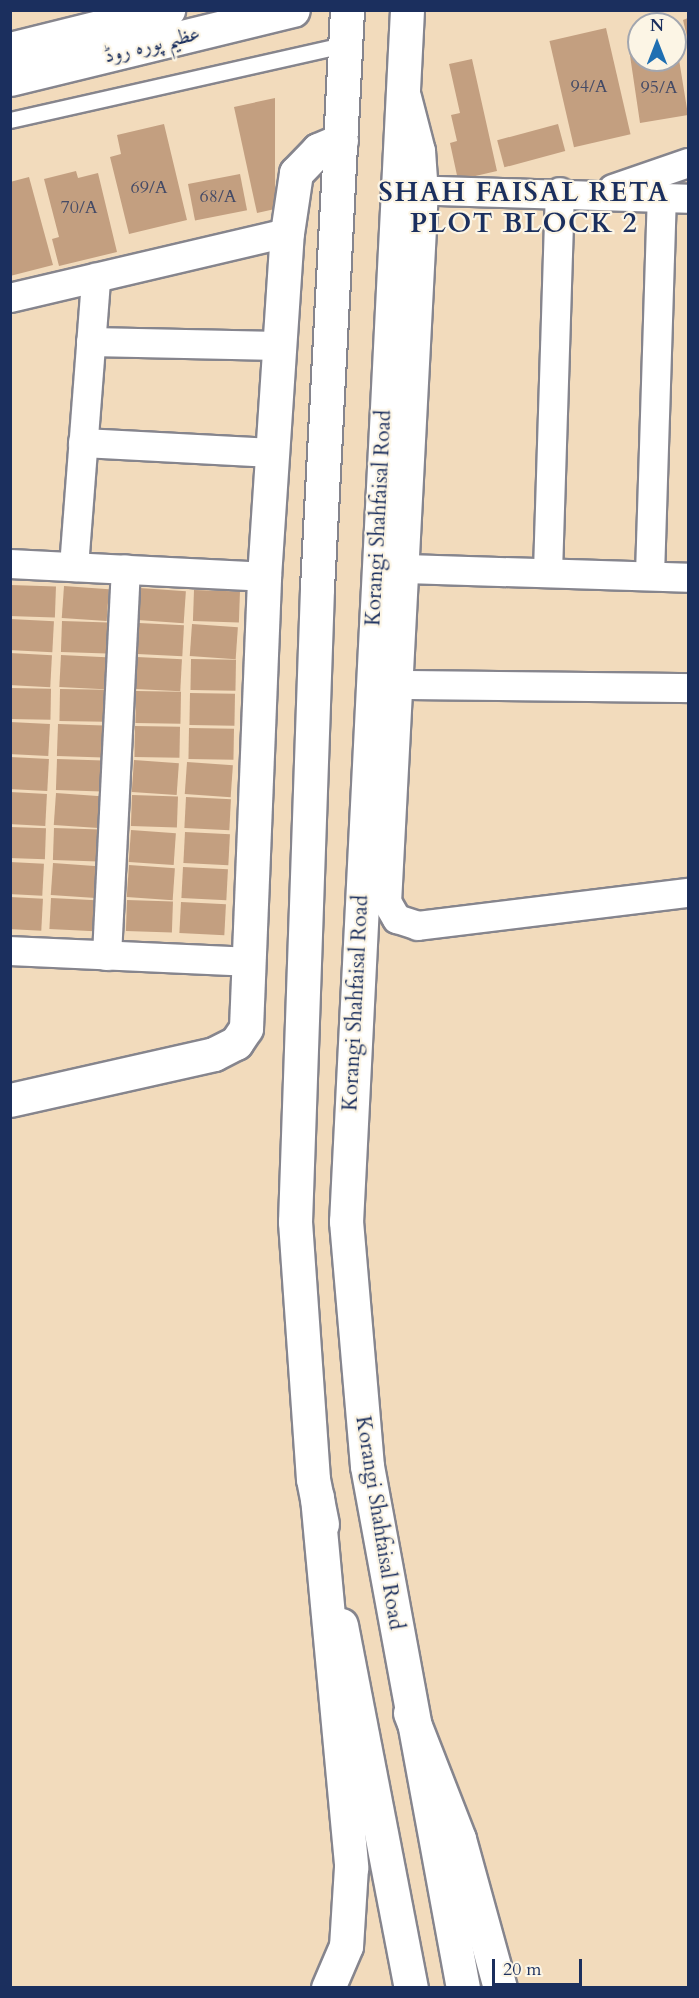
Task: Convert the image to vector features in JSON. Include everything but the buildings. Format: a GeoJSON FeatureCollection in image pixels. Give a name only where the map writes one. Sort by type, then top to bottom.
{"type":"FeatureCollection","features":[{"type":"Feature","properties":{"kind":"main road"},"geometry":{"type":"LineString","coordinates":[[10,49],[168,10]]}},
{"type":"Feature","properties":{"kind":"main road","name":"عظیم پورہ روڈ"},"geometry":{"type":"LineString","coordinates":[[10,79],[293,10]]}},
{"type":"Feature","properties":{"kind":"main road"},"geometry":{"type":"LineString","coordinates":[[328,1988],[346,1946],[351,1867],[317,1497],[295,1222],[317,588],[347,10]]}},
{"type":"Feature","properties":{"kind":"main road","name":"Korangi Shahfaisal Road"},"geometry":{"type":"LineString","coordinates":[[407,10],[403,83],[409,190],[346,1221],[366,1466],[463,1988]]}},
{"type":"Feature","properties":{"kind":"main road"},"geometry":{"type":"LineString","coordinates":[[10,1100],[214,1054],[236,1043],[246,1028],[264,577],[287,232],[296,173],[318,150],[341,140]]}},
{"type":"Feature","properties":{"kind":"main road"},"geometry":{"type":"LineString","coordinates":[[317,1497],[411,1988]]}},
{"type":"Feature","properties":{"kind":"main road"},"geometry":{"type":"LineString","coordinates":[[411,1713],[459,1839],[500,1988]]}},
{"type":"Feature","properties":{"kind":"street"},"geometry":{"type":"LineString","coordinates":[[597,194],[688,163]]}},
{"type":"Feature","properties":{"kind":"street"},"geometry":{"type":"LineString","coordinates":[[650,575],[675,198],[560,192],[409,190],[406,569],[387,902],[397,919],[418,926],[688,893]]}},
{"type":"Feature","properties":{"kind":"street"},"geometry":{"type":"LineString","coordinates":[[548,572],[560,192]]}},
{"type":"Feature","properties":{"kind":"street"},"geometry":{"type":"LineString","coordinates":[[10,298],[287,232]]}},
{"type":"Feature","properties":{"kind":"street"},"geometry":{"type":"LineString","coordinates":[[74,567],[96,278]]}},
{"type":"Feature","properties":{"kind":"street"},"geometry":{"type":"LineString","coordinates":[[91,342],[279,346]]}},
{"type":"Feature","properties":{"kind":"street"},"geometry":{"type":"LineString","coordinates":[[83,443],[273,453]]}},
{"type":"Feature","properties":{"kind":"street"},"geometry":{"type":"LineString","coordinates":[[10,564],[264,577]]}},
{"type":"Feature","properties":{"kind":"street"},"geometry":{"type":"LineString","coordinates":[[107,956],[126,569]]}},
{"type":"Feature","properties":{"kind":"street"},"geometry":{"type":"LineString","coordinates":[[406,569],[688,578]]}},
{"type":"Feature","properties":{"kind":"street"},"geometry":{"type":"LineString","coordinates":[[400,685],[688,688]]}},
{"type":"Feature","properties":{"kind":"street"},"geometry":{"type":"LineString","coordinates":[[10,951],[250,962]]}},
{"type":"Feature","properties":{"kind":"lane"},"geometry":{"type":"LineString","coordinates":[[10,120],[344,45]]}},
{"type":"Feature","properties":{"kind":"district","name":"SHAH FAISAL RETA PLOT BLOCK 2"},"geometry":{"type":"Point","coordinates":[524,208]}}]}
